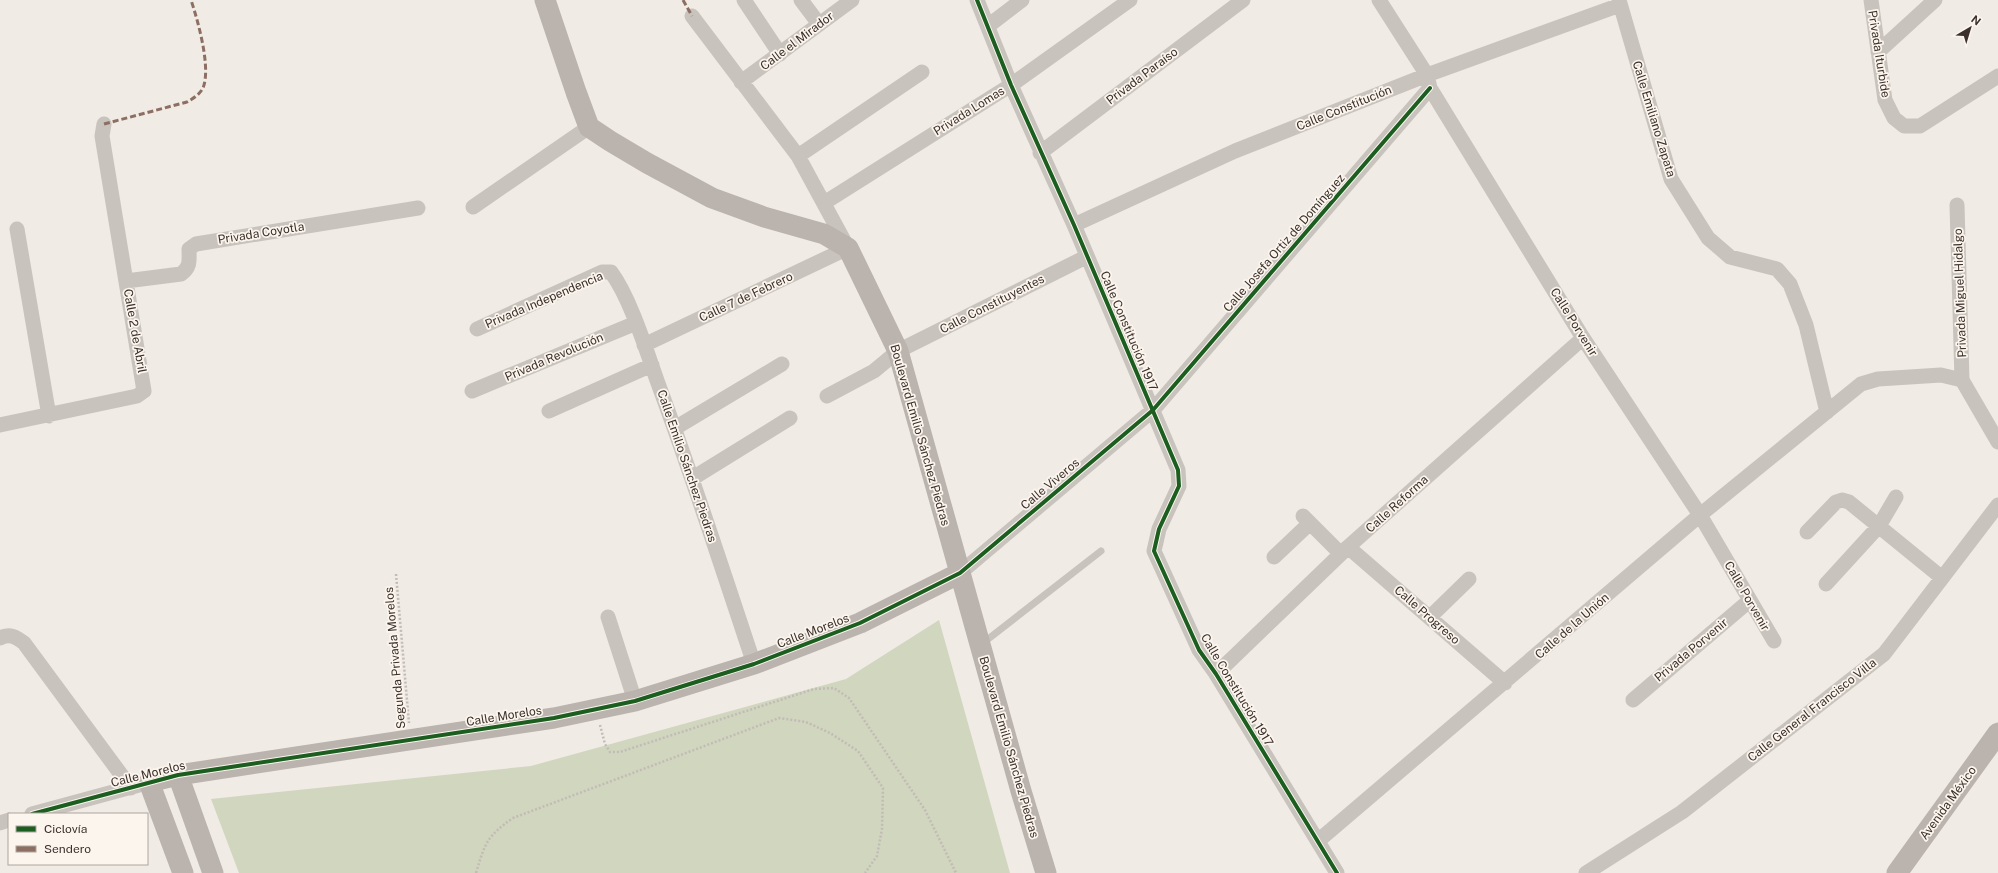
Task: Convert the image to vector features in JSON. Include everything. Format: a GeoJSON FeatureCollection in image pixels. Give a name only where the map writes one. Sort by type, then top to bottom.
{"type":"FeatureCollection","features":[{"type":"Feature","properties":{"kind":"main road"},"geometry":{"type":"LineString","coordinates":[[545,0],[576,92],[590,127],[640,159],[712,198],[764,217],[824,234],[848,248]]}},
{"type":"Feature","properties":{"kind":"main road","name":"Boulevard Emilio Sánchez Piedras"},"geometry":{"type":"LineString","coordinates":[[848,248],[898,351],[980,645],[1046,873]]}},
{"type":"Feature","properties":{"kind":"main road","name":"Calle Morelos"},"geometry":{"type":"LineString","coordinates":[[140,785],[178,775],[411,741],[554,718],[635,701],[754,664],[860,623],[960,573]]}},
{"type":"Feature","properties":{"kind":"main road","name":"Avenida México"},"geometry":{"type":"LineString","coordinates":[[1897,873],[1998,733]]}},
{"type":"Feature","properties":{"kind":"main road"},"geometry":{"type":"LineString","coordinates":[[178,775],[213,873]]}},
{"type":"Feature","properties":{"kind":"main road"},"geometry":{"type":"LineString","coordinates":[[140,785],[183,873]]}},
{"type":"Feature","properties":{"kind":"street"},"geometry":{"type":"LineString","coordinates":[[744,0],[780,54]]}},
{"type":"Feature","properties":{"kind":"street"},"geometry":{"type":"LineString","coordinates":[[801,0],[819,24]]}},
{"type":"Feature","properties":{"kind":"street","name":"Calle el Mirador"},"geometry":{"type":"LineString","coordinates":[[741,82],[852,0]]}},
{"type":"Feature","properties":{"kind":"street","name":"Calle Constitución 1917"},"geometry":{"type":"LineString","coordinates":[[977,0],[1040,153],[1074,225],[1086,257],[1178,470],[1179,486],[1159,529],[1154,551],[1199,650],[1216,674],[1337,873]]}},
{"type":"Feature","properties":{"kind":"street"},"geometry":{"type":"LineString","coordinates":[[988,26],[1022,0]]}},
{"type":"Feature","properties":{"kind":"street","name":"Privada Lomas"},"geometry":{"type":"LineString","coordinates":[[824,203],[1011,85],[1130,0]]}},
{"type":"Feature","properties":{"kind":"street","name":"Privada Paraíso"},"geometry":{"type":"LineString","coordinates":[[1040,153],[1243,0]]}},
{"type":"Feature","properties":{"kind":"street","name":"Calle Porvenir"},"geometry":{"type":"LineString","coordinates":[[1379,0],[1583,338],[1700,515],[1749,601],[1774,641]]}},
{"type":"Feature","properties":{"kind":"street","name":"Privada Iturbide"},"geometry":{"type":"LineString","coordinates":[[1871,0],[1885,100],[1894,118],[1904,126],[1920,126],[1998,76]]}},
{"type":"Feature","properties":{"kind":"street"},"geometry":{"type":"LineString","coordinates":[[1878,52],[1935,0]]}},
{"type":"Feature","properties":{"kind":"street","name":"Calle Constitución"},"geometry":{"type":"LineString","coordinates":[[1074,225],[1235,151],[1429,81],[1619,2]]}},
{"type":"Feature","properties":{"kind":"street","name":"Calle Emiliano Zapata"},"geometry":{"type":"LineString","coordinates":[[1619,2],[1672,179],[1708,238],[1730,256],[1777,269],[1790,284],[1806,325],[1827,412]]}},
{"type":"Feature","properties":{"kind":"street"},"geometry":{"type":"LineString","coordinates":[[692,16],[798,156],[848,248]]}},
{"type":"Feature","properties":{"kind":"street"},"geometry":{"type":"LineString","coordinates":[[798,156],[922,72]]}},
{"type":"Feature","properties":{"kind":"street","name":"Calle Josefa Ortiz de Domínguez"},"geometry":{"type":"LineString","coordinates":[[1153,410],[1429,81]]}},
{"type":"Feature","properties":{"kind":"street","name":"Calle 2 de Abril"},"geometry":{"type":"LineString","coordinates":[[0,426],[137,396],[144,391],[144,381],[102,136],[104,124]]}},
{"type":"Feature","properties":{"kind":"street"},"geometry":{"type":"LineString","coordinates":[[473,207],[590,127]]}},
{"type":"Feature","properties":{"kind":"street","name":"Privada Miguel Hidalgo"},"geometry":{"type":"LineString","coordinates":[[1957,205],[1962,380]]}},
{"type":"Feature","properties":{"kind":"street","name":"Privada Coyotla"},"geometry":{"type":"LineString","coordinates":[[126,281],[181,274],[186,270],[189,264],[189,250],[196,244],[418,208]]}},
{"type":"Feature","properties":{"kind":"street"},"geometry":{"type":"LineString","coordinates":[[18,229],[49,416]]}},
{"type":"Feature","properties":{"kind":"street","name":"Calle 7 de Febrero"},"geometry":{"type":"LineString","coordinates":[[644,345],[848,248]]}},
{"type":"Feature","properties":{"kind":"street","name":"Calle Constituyentes"},"geometry":{"type":"LineString","coordinates":[[827,396],[874,371],[898,351],[1086,257]]}},
{"type":"Feature","properties":{"kind":"street","name":"Privada Independencia"},"geometry":{"type":"LineString","coordinates":[[477,329],[602,272],[611,272]]}},
{"type":"Feature","properties":{"kind":"street","name":"Calle Emilio Sánchez Piedras"},"geometry":{"type":"LineString","coordinates":[[611,272],[618,281],[636,323],[675,428],[754,664]]}},
{"type":"Feature","properties":{"kind":"street","name":"Privada Revolución"},"geometry":{"type":"LineString","coordinates":[[472,391],[636,323]]}},
{"type":"Feature","properties":{"kind":"street","name":"Calle Reforma"},"geometry":{"type":"LineString","coordinates":[[1216,674],[1345,550],[1583,338]]}},
{"type":"Feature","properties":{"kind":"street"},"geometry":{"type":"LineString","coordinates":[[675,428],[782,364]]}},
{"type":"Feature","properties":{"kind":"street"},"geometry":{"type":"LineString","coordinates":[[548,411],[652,366]]}},
{"type":"Feature","properties":{"kind":"street"},"geometry":{"type":"LineString","coordinates":[[1827,412],[1861,384],[1878,380],[1941,375],[1962,380],[1998,442]]}},
{"type":"Feature","properties":{"kind":"street","name":"Calle Viveros"},"geometry":{"type":"LineString","coordinates":[[960,573],[1153,410]]}},
{"type":"Feature","properties":{"kind":"street","name":"Calle de la Unión"},"geometry":{"type":"LineString","coordinates":[[1318,841],[1505,683],[1700,515],[1827,412]]}},
{"type":"Feature","properties":{"kind":"street"},"geometry":{"type":"LineString","coordinates":[[693,478],[790,418]]}},
{"type":"Feature","properties":{"kind":"street"},"geometry":{"type":"LineString","coordinates":[[1826,584],[1879,526],[1896,497]]}},
{"type":"Feature","properties":{"kind":"street"},"geometry":{"type":"LineString","coordinates":[[1807,532],[1836,502],[1842,500],[1849,502],[1941,577]]}},
{"type":"Feature","properties":{"kind":"street","name":"Calle General Francisco Villa"},"geometry":{"type":"LineString","coordinates":[[1586,873],[1682,812],[1884,654],[1941,577],[1998,505]]}},
{"type":"Feature","properties":{"kind":"street","name":"Calle Progreso"},"geometry":{"type":"LineString","coordinates":[[1274,557],[1306,519],[1430,617],[1505,683]]}},
{"type":"Feature","properties":{"kind":"street"},"geometry":{"type":"LineString","coordinates":[[1430,617],[1469,579]]}},
{"type":"Feature","properties":{"kind":"street","name":"Privada Porvenir"},"geometry":{"type":"LineString","coordinates":[[1632,700],[1749,601]]}},
{"type":"Feature","properties":{"kind":"street"},"geometry":{"type":"LineString","coordinates":[[608,617],[635,701]]}},
{"type":"Feature","properties":{"kind":"street"},"geometry":{"type":"LineString","coordinates":[[0,638],[14,636],[24,642],[140,785]]}},
{"type":"Feature","properties":{"kind":"street","name":"Calle Morelos"},"geometry":{"type":"LineString","coordinates":[[36,813],[140,785]]}},
{"type":"Feature","properties":{"kind":"lane"},"geometry":{"type":"LineString","coordinates":[[980,645],[1101,551]]}},
{"type":"Feature","properties":{"kind":"path"},"geometry":{"type":"LineString","coordinates":[[597,709],[605,744],[610,752],[620,752],[814,689],[834,688],[849,698],[924,810],[956,873]]}},
{"type":"Feature","properties":{"kind":"path"},"geometry":{"type":"LineString","coordinates":[[476,873],[483,848],[495,831],[513,818],[779,718],[806,722],[830,733],[858,751],[883,788],[882,829],[876,856],[865,873]]}},
{"type":"Feature","properties":{"kind":"green space"},"geometry":{"type":"Polygon","coordinates":[[[939,620],[1010,873],[239,873],[211,799],[531,766],[846,679],[939,620]]]}},
{"type":"Feature","properties":{"kind":"marked path"},"geometry":{"type":"LineString","coordinates":[[104,124],[187,102],[200,93],[204,85],[205,76],[204,54],[200,31],[191,0]]}},
{"type":"Feature","properties":{"kind":"marked path"},"geometry":{"type":"LineString","coordinates":[[683,0],[692,16]]}},
{"type":"Feature","properties":{"kind":"cycle path"},"geometry":{"type":"LineString","coordinates":[[977,0],[1011,85],[1074,225],[1178,470],[1179,486],[1159,529],[1154,551],[1199,650],[1216,674],[1337,873]]}},
{"type":"Feature","properties":{"kind":"cycle path"},"geometry":{"type":"LineString","coordinates":[[36,813],[178,775],[554,718],[635,701],[754,664],[860,623],[960,573],[1153,410],[1430,88]]}}]}
